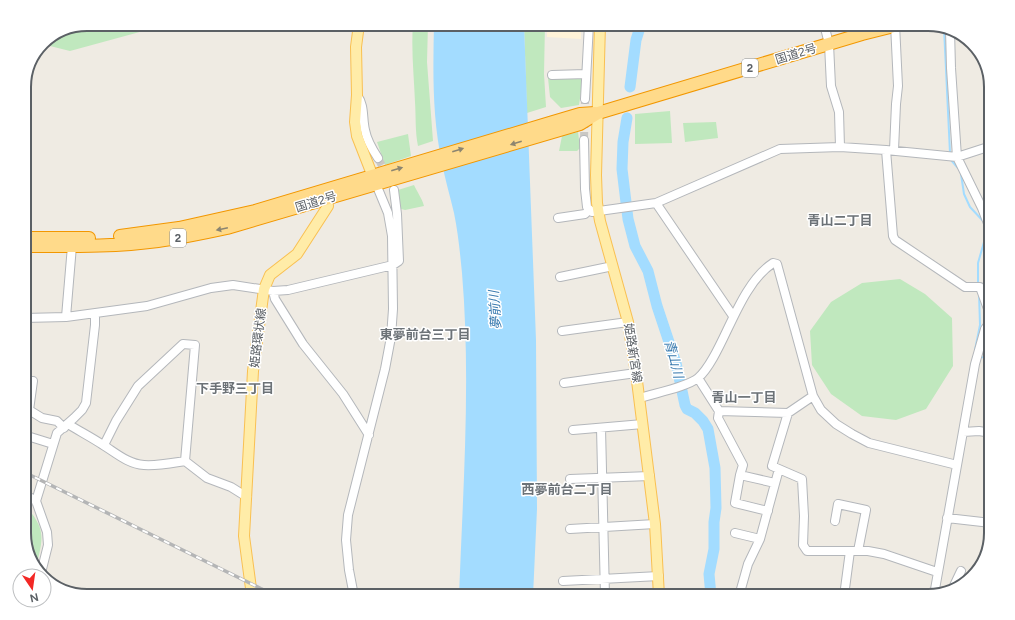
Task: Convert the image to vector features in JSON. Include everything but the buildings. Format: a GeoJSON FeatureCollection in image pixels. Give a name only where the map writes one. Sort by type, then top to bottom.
{"type":"FeatureCollection","features":[{"type":"Feature","properties":{"kind":"highway","name":"国道2号"},"geometry":{"type":"LineString","coordinates":[[31,238],[105,237],[154,233],[255,211],[374,180],[553,127],[580,124],[598,113],[873,31]]}},
{"type":"Feature","properties":{"kind":"highway","name":"国道2号"},"geometry":{"type":"LineString","coordinates":[[31,246],[134,243],[185,237],[227,228],[327,199],[374,180]]}},
{"type":"Feature","properties":{"kind":"main road"},"geometry":{"type":"LineString","coordinates":[[357,31],[356,47],[357,95],[355,122],[357,136],[374,180]]}},
{"type":"Feature","properties":{"kind":"main road","name":"姫路新宮線"},"geometry":{"type":"LineString","coordinates":[[600,31],[596,189],[594,211],[605,238],[628,322],[650,476],[659,589]]}},
{"type":"Feature","properties":{"kind":"main road","name":"姫路環状線"},"geometry":{"type":"LineString","coordinates":[[251,589],[244,536],[253,371],[270,276],[297,254],[328,206],[327,199]]}},
{"type":"Feature","properties":{"kind":"street"},"geometry":{"type":"LineString","coordinates":[[585,99],[589,31]]}},
{"type":"Feature","properties":{"kind":"street"},"geometry":{"type":"LineString","coordinates":[[826,31],[829,44],[831,86],[839,112],[840,147]]}},
{"type":"Feature","properties":{"kind":"street"},"geometry":{"type":"LineString","coordinates":[[897,31],[898,86],[890,150],[893,236],[895,240],[965,287],[980,287],[984,298]]}},
{"type":"Feature","properties":{"kind":"street"},"geometry":{"type":"LineString","coordinates":[[950,35],[953,157],[984,213]]}},
{"type":"Feature","properties":{"kind":"street"},"geometry":{"type":"LineString","coordinates":[[552,75],[586,74]]}},
{"type":"Feature","properties":{"kind":"street"},"geometry":{"type":"LineString","coordinates":[[357,95],[363,108],[365,130],[369,145],[378,158]]}},
{"type":"Feature","properties":{"kind":"street"},"geometry":{"type":"LineString","coordinates":[[584,140],[587,207],[594,211]]}},
{"type":"Feature","properties":{"kind":"street"},"geometry":{"type":"LineString","coordinates":[[558,218],[585,214],[594,211],[656,203],[780,149],[840,147],[890,150],[953,157],[984,148]]}},
{"type":"Feature","properties":{"kind":"street"},"geometry":{"type":"LineString","coordinates":[[353,589],[349,570],[346,527],[350,502],[369,435],[385,369],[393,309],[392,236],[388,213],[374,180]]}},
{"type":"Feature","properties":{"kind":"street"},"geometry":{"type":"LineString","coordinates":[[31,318],[66,317],[147,306],[212,288],[233,285],[268,290],[288,290],[393,265],[399,261],[397,214],[394,190]]}},
{"type":"Feature","properties":{"kind":"street"},"geometry":{"type":"LineString","coordinates":[[656,203],[733,316]]}},
{"type":"Feature","properties":{"kind":"street"},"geometry":{"type":"LineString","coordinates":[[66,317],[72,246]]}},
{"type":"Feature","properties":{"kind":"street"},"geometry":{"type":"LineString","coordinates":[[640,398],[680,386],[698,378],[707,368],[718,349],[733,316],[759,276],[773,263],[777,264],[813,396],[821,410],[836,424],[869,443],[957,465]]}},
{"type":"Feature","properties":{"kind":"street"},"geometry":{"type":"LineString","coordinates":[[560,277],[613,266]]}},
{"type":"Feature","properties":{"kind":"street"},"geometry":{"type":"LineString","coordinates":[[268,290],[303,344],[344,394],[369,435]]}},
{"type":"Feature","properties":{"kind":"street"},"geometry":{"type":"LineString","coordinates":[[42,567],[48,545],[47,532],[36,501],[57,433],[82,410],[86,403],[95,314]]}},
{"type":"Feature","properties":{"kind":"street"},"geometry":{"type":"LineString","coordinates":[[562,331],[628,322]]}},
{"type":"Feature","properties":{"kind":"street"},"geometry":{"type":"LineString","coordinates":[[935,589],[975,364],[984,332]]}},
{"type":"Feature","properties":{"kind":"street"},"geometry":{"type":"LineString","coordinates":[[104,446],[116,421],[138,386],[183,344],[195,345],[185,461]]}},
{"type":"Feature","properties":{"kind":"street"},"geometry":{"type":"LineString","coordinates":[[564,383],[636,373]]}},
{"type":"Feature","properties":{"kind":"street"},"geometry":{"type":"LineString","coordinates":[[698,378],[719,411],[718,418],[743,465],[735,503],[768,511]]}},
{"type":"Feature","properties":{"kind":"street"},"geometry":{"type":"LineString","coordinates":[[31,382],[31,391]]}},
{"type":"Feature","properties":{"kind":"street"},"geometry":{"type":"LineString","coordinates":[[719,411],[788,413],[813,396]]}},
{"type":"Feature","properties":{"kind":"street"},"geometry":{"type":"LineString","coordinates":[[31,411],[42,418],[57,421],[132,463],[155,465],[185,461],[207,478],[231,487],[247,497]]}},
{"type":"Feature","properties":{"kind":"street"},"geometry":{"type":"LineString","coordinates":[[788,413],[772,466],[802,479],[804,516],[803,545],[807,551],[868,551],[884,554],[938,572]]}},
{"type":"Feature","properties":{"kind":"street"},"geometry":{"type":"LineString","coordinates":[[573,430],[643,424]]}},
{"type":"Feature","properties":{"kind":"street"},"geometry":{"type":"LineString","coordinates":[[601,428],[601,477],[604,527],[605,589]]}},
{"type":"Feature","properties":{"kind":"street"},"geometry":{"type":"LineString","coordinates":[[963,432],[979,430],[984,432]]}},
{"type":"Feature","properties":{"kind":"street"},"geometry":{"type":"LineString","coordinates":[[31,437],[53,444]]}},
{"type":"Feature","properties":{"kind":"street"},"geometry":{"type":"LineString","coordinates":[[742,589],[748,564],[760,539],[779,469]]}},
{"type":"Feature","properties":{"kind":"street"},"geometry":{"type":"LineString","coordinates":[[740,475],[775,483]]}},
{"type":"Feature","properties":{"kind":"street"},"geometry":{"type":"LineString","coordinates":[[570,479],[650,476]]}},
{"type":"Feature","properties":{"kind":"street"},"geometry":{"type":"LineString","coordinates":[[31,498],[36,501]]}},
{"type":"Feature","properties":{"kind":"street"},"geometry":{"type":"LineString","coordinates":[[835,521],[838,504],[866,510],[854,551],[846,589]]}},
{"type":"Feature","properties":{"kind":"street"},"geometry":{"type":"LineString","coordinates":[[947,518],[984,522]]}},
{"type":"Feature","properties":{"kind":"street"},"geometry":{"type":"LineString","coordinates":[[570,529],[655,524]]}},
{"type":"Feature","properties":{"kind":"street"},"geometry":{"type":"LineString","coordinates":[[735,533],[760,539]]}},
{"type":"Feature","properties":{"kind":"street"},"geometry":{"type":"LineString","coordinates":[[956,582],[961,571]]}},
{"type":"Feature","properties":{"kind":"street"},"geometry":{"type":"LineString","coordinates":[[563,581],[659,576]]}},
{"type":"Feature","properties":{"kind":"shaded area"},"geometry":{"type":"Polygon","coordinates":[[[547,31],[581,31],[581,39],[547,37],[547,31]]]}},
{"type":"Feature","properties":{"kind":"green space"},"geometry":{"type":"Polygon","coordinates":[[[80,31],[143,31],[70,51],[49,46],[59,38],[80,31]]]}},
{"type":"Feature","properties":{"kind":"green space"},"geometry":{"type":"Polygon","coordinates":[[[413,31],[428,31],[427,62],[433,141],[418,146],[416,129],[413,31]]]}},
{"type":"Feature","properties":{"kind":"green space"},"geometry":{"type":"Polygon","coordinates":[[[524,31],[545,31],[544,74],[546,107],[527,113],[524,31]]]}},
{"type":"Feature","properties":{"kind":"green space"},"geometry":{"type":"Polygon","coordinates":[[[548,78],[583,78],[579,105],[561,108],[550,97],[548,78]]]}},
{"type":"Feature","properties":{"kind":"green space"},"geometry":{"type":"Polygon","coordinates":[[[670,111],[672,143],[635,144],[635,114],[670,111]]]}},
{"type":"Feature","properties":{"kind":"green space"},"geometry":{"type":"Polygon","coordinates":[[[716,122],[718,138],[685,142],[683,123],[716,122]]]}},
{"type":"Feature","properties":{"kind":"green space"},"geometry":{"type":"Polygon","coordinates":[[[578,132],[580,148],[577,151],[559,151],[562,136],[578,132]]]}},
{"type":"Feature","properties":{"kind":"green space"},"geometry":{"type":"Polygon","coordinates":[[[408,134],[411,156],[385,165],[377,142],[408,134]]]}},
{"type":"Feature","properties":{"kind":"green space"},"geometry":{"type":"Polygon","coordinates":[[[414,185],[424,206],[405,210],[401,209],[398,190],[414,185]]]}},
{"type":"Feature","properties":{"kind":"green space"},"geometry":{"type":"Polygon","coordinates":[[[900,279],[925,294],[952,318],[953,366],[926,409],[896,420],[862,416],[831,394],[812,365],[810,331],[831,302],[862,283],[900,279]]]}},
{"type":"Feature","properties":{"kind":"green space"},"geometry":{"type":"Polygon","coordinates":[[[31,513],[40,528],[41,541],[38,560],[32,544],[31,513]]]}},
{"type":"Feature","properties":{"kind":"water","name":"夢前川"},"geometry":{"type":"Polygon","coordinates":[[[434,31],[524,31],[536,340],[537,509],[533,589],[459,589],[466,394],[465,313],[457,228],[443,169],[436,128],[433,76],[434,31]]]}},
{"type":"Feature","properties":{"kind":"waterway","name":"青山川"},"geometry":{"type":"LineString","coordinates":[[630,87],[636,40],[639,31]]}},
{"type":"Feature","properties":{"kind":"waterway"},"geometry":{"type":"LineString","coordinates":[[944,33],[950,153]]}},
{"type":"Feature","properties":{"kind":"waterway","name":"青山川"},"geometry":{"type":"LineString","coordinates":[[627,118],[623,142],[622,169],[628,219],[635,246],[648,271],[657,306],[676,363],[685,405],[687,409],[695,413],[703,421],[708,429],[715,468],[716,508],[714,522],[714,549],[709,574],[710,589]]}},
{"type":"Feature","properties":{"kind":"waterway"},"geometry":{"type":"LineString","coordinates":[[951,160],[958,168]]}},
{"type":"Feature","properties":{"kind":"waterway"},"geometry":{"type":"LineString","coordinates":[[961,174],[964,194],[970,207],[984,222]]}},
{"type":"Feature","properties":{"kind":"waterway"},"geometry":{"type":"LineString","coordinates":[[978,285],[978,263],[984,242]]}},
{"type":"Feature","properties":{"kind":"waterway"},"geometry":{"type":"LineString","coordinates":[[975,350],[980,325],[979,293]]}},
{"type":"Feature","properties":{"kind":"tunnel"},"geometry":{"type":"LineString","coordinates":[[584,140],[585,99]]}},
{"type":"Feature","properties":{"kind":"tunnel"},"geometry":{"type":"LineString","coordinates":[[378,158],[387,175]]}},
{"type":"Feature","properties":{"kind":"railway"},"geometry":{"type":"LineString","coordinates":[[31,475],[262,589]]}},
{"type":"Feature","properties":{"kind":"district","name":"青山二丁目"},"geometry":{"type":"Point","coordinates":[840,220]}},
{"type":"Feature","properties":{"kind":"district","name":"東夢前台三丁目"},"geometry":{"type":"Point","coordinates":[425,334]}},
{"type":"Feature","properties":{"kind":"district","name":"下手野三丁目"},"geometry":{"type":"Point","coordinates":[235,388]}},
{"type":"Feature","properties":{"kind":"district","name":"青山一丁目"},"geometry":{"type":"Point","coordinates":[744,397]}},
{"type":"Feature","properties":{"kind":"district","name":"西夢前台二丁目"},"geometry":{"type":"Point","coordinates":[567,489]}}]}
